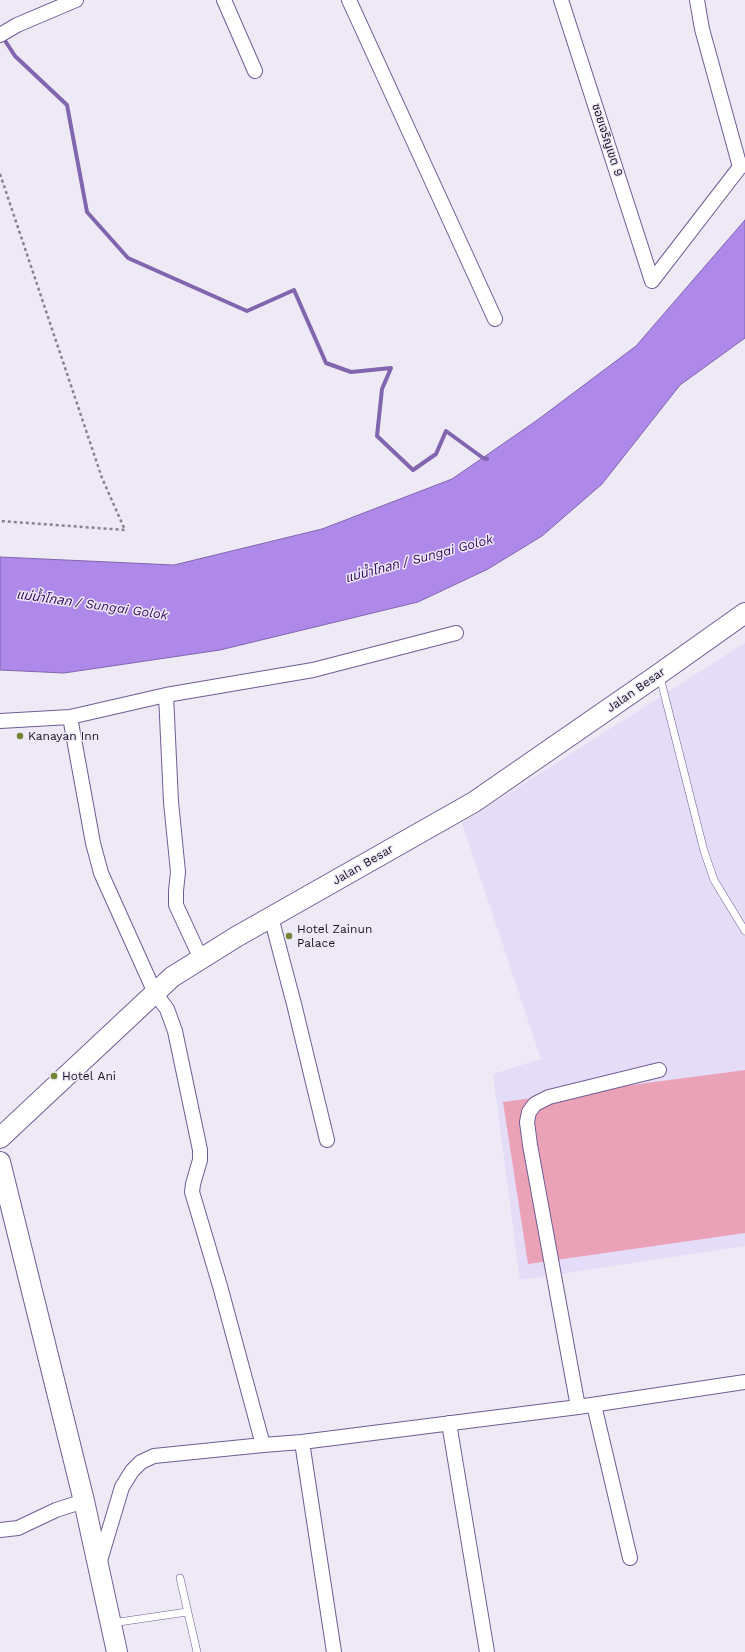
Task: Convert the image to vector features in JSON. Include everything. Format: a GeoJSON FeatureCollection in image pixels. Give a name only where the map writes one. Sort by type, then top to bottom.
{"type":"FeatureCollection","features":[{"type":"Feature","properties":{"kind":"main road","name":"Jalan Besar"},"geometry":{"type":"LineString","coordinates":[[0,1138],[172,977],[271,917],[474,802],[745,613]]}},
{"type":"Feature","properties":{"kind":"main road"},"geometry":{"type":"LineString","coordinates":[[0,1162],[84,1501],[117,1652]]}},
{"type":"Feature","properties":{"kind":"street"},"geometry":{"type":"LineString","coordinates":[[0,35],[17,25],[76,0]]}},
{"type":"Feature","properties":{"kind":"street"},"geometry":{"type":"LineString","coordinates":[[224,0],[255,71]]}},
{"type":"Feature","properties":{"kind":"street"},"geometry":{"type":"LineString","coordinates":[[349,0],[495,319]]}},
{"type":"Feature","properties":{"kind":"street","name":"ซอยเจริญเขต 9"},"geometry":{"type":"LineString","coordinates":[[561,0],[652,280],[743,166]]}},
{"type":"Feature","properties":{"kind":"street"},"geometry":{"type":"LineString","coordinates":[[697,0],[702,29],[743,166]]}},
{"type":"Feature","properties":{"kind":"street"},"geometry":{"type":"LineString","coordinates":[[0,721],[70,717],[166,696],[313,670],[456,633]]}},
{"type":"Feature","properties":{"kind":"street"},"geometry":{"type":"LineString","coordinates":[[166,696],[171,802],[178,872],[176,905],[201,959]]}},
{"type":"Feature","properties":{"kind":"street"},"geometry":{"type":"LineString","coordinates":[[70,717],[93,843],[101,873],[155,993],[167,1009],[175,1031],[200,1150],[200,1160],[192,1192],[220,1286],[263,1444]]}},
{"type":"Feature","properties":{"kind":"street"},"geometry":{"type":"LineString","coordinates":[[271,917],[327,1140]]}},
{"type":"Feature","properties":{"kind":"street"},"geometry":{"type":"LineString","coordinates":[[578,1407],[530,1145],[527,1122],[529,1112],[535,1104],[549,1097],[658,1070]]}},
{"type":"Feature","properties":{"kind":"street"},"geometry":{"type":"LineString","coordinates":[[99,1565],[122,1487],[132,1471],[141,1462],[154,1456],[263,1444],[302,1442],[594,1405],[745,1382]]}},
{"type":"Feature","properties":{"kind":"street"},"geometry":{"type":"LineString","coordinates":[[594,1405],[630,1558]]}},
{"type":"Feature","properties":{"kind":"street"},"geometry":{"type":"LineString","coordinates":[[449,1423],[487,1652]]}},
{"type":"Feature","properties":{"kind":"street"},"geometry":{"type":"LineString","coordinates":[[302,1442],[334,1652]]}},
{"type":"Feature","properties":{"kind":"street"},"geometry":{"type":"LineString","coordinates":[[0,1530],[28,1525],[56,1510],[84,1501]]}},
{"type":"Feature","properties":{"kind":"lane"},"geometry":{"type":"LineString","coordinates":[[659,674],[704,851],[714,880],[722,896],[745,931]]}},
{"type":"Feature","properties":{"kind":"lane"},"geometry":{"type":"LineString","coordinates":[[180,1578],[197,1652]]}},
{"type":"Feature","properties":{"kind":"lane"},"geometry":{"type":"LineString","coordinates":[[110,1623],[187,1612]]}},
{"type":"Feature","properties":{"kind":"path"},"geometry":{"type":"LineString","coordinates":[[0,174],[102,478],[125,530],[0,521]]}},
{"type":"Feature","properties":{"kind":"shaded area"},"geometry":{"type":"Polygon","coordinates":[[[745,643],[745,1246],[520,1280],[493,1074],[541,1059],[462,823],[745,643]]]}},
{"type":"Feature","properties":{"kind":"shaded area"},"geometry":{"type":"Polygon","coordinates":[[[745,1070],[745,1233],[528,1264],[503,1102],[745,1070]]]}},
{"type":"Feature","properties":{"kind":"water","name":"แม่น้ำโกลก / Sungai Golok"},"geometry":{"type":"Polygon","coordinates":[[[745,220],[745,338],[680,385],[602,484],[542,536],[488,569],[418,602],[220,650],[64,673],[0,670],[0,557],[174,565],[322,529],[452,479],[536,421],[636,346],[745,220]]]}},
{"type":"Feature","properties":{"kind":"waterway"},"geometry":{"type":"LineString","coordinates":[[2,36],[15,56],[67,105],[87,212],[128,258],[247,311],[294,290],[326,363],[351,372],[391,368],[382,389],[377,436],[413,470],[436,454],[446,431],[483,458],[487,459]]}},
{"type":"Feature","properties":{"kind":"place","name":"Kanayan Inn"},"geometry":{"type":"Point","coordinates":[20,736]}},
{"type":"Feature","properties":{"kind":"place","name":"Hotel Zainun Palace"},"geometry":{"type":"Point","coordinates":[289,936]}},
{"type":"Feature","properties":{"kind":"place","name":"Hotel Ani"},"geometry":{"type":"Point","coordinates":[54,1076]}}]}
